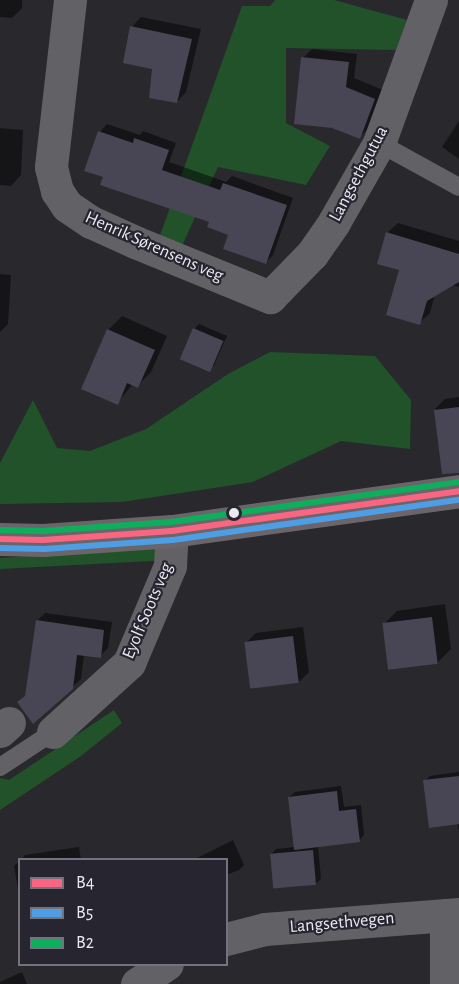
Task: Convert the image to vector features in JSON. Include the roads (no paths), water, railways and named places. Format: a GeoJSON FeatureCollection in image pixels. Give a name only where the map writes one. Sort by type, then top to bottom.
{"type":"FeatureCollection","features":[{"type":"Feature","properties":{"kind":"main road"},"geometry":{"type":"LineString","coordinates":[[0,539],[43,540],[172,531],[459,490]]}},
{"type":"Feature","properties":{"kind":"street","name":"Henrik Sørensens veg"},"geometry":{"type":"LineString","coordinates":[[70,0],[51,167],[57,191],[67,206],[91,222],[126,238],[270,297]]}},
{"type":"Feature","properties":{"kind":"street","name":"Langsethgutua"},"geometry":{"type":"LineString","coordinates":[[270,297],[312,254],[334,222],[379,143],[431,0]]}},
{"type":"Feature","properties":{"kind":"street","name":"Eyolf Soots veg"},"geometry":{"type":"LineString","coordinates":[[53,732],[129,663],[170,566],[172,531]]}},
{"type":"Feature","properties":{"kind":"street","name":"Langsethvegen"},"geometry":{"type":"LineString","coordinates":[[228,938],[265,929],[452,914]]}},
{"type":"Feature","properties":{"kind":"street"},"geometry":{"type":"LineString","coordinates":[[446,984],[453,949],[452,914]]}},
{"type":"Feature","properties":{"kind":"street"},"geometry":{"type":"LineString","coordinates":[[136,984],[164,966]]}},
{"type":"Feature","properties":{"kind":"lane"},"geometry":{"type":"LineString","coordinates":[[379,143],[459,187]]}},
{"type":"Feature","properties":{"kind":"lane"},"geometry":{"type":"LineString","coordinates":[[0,767],[53,732]]}}]}
